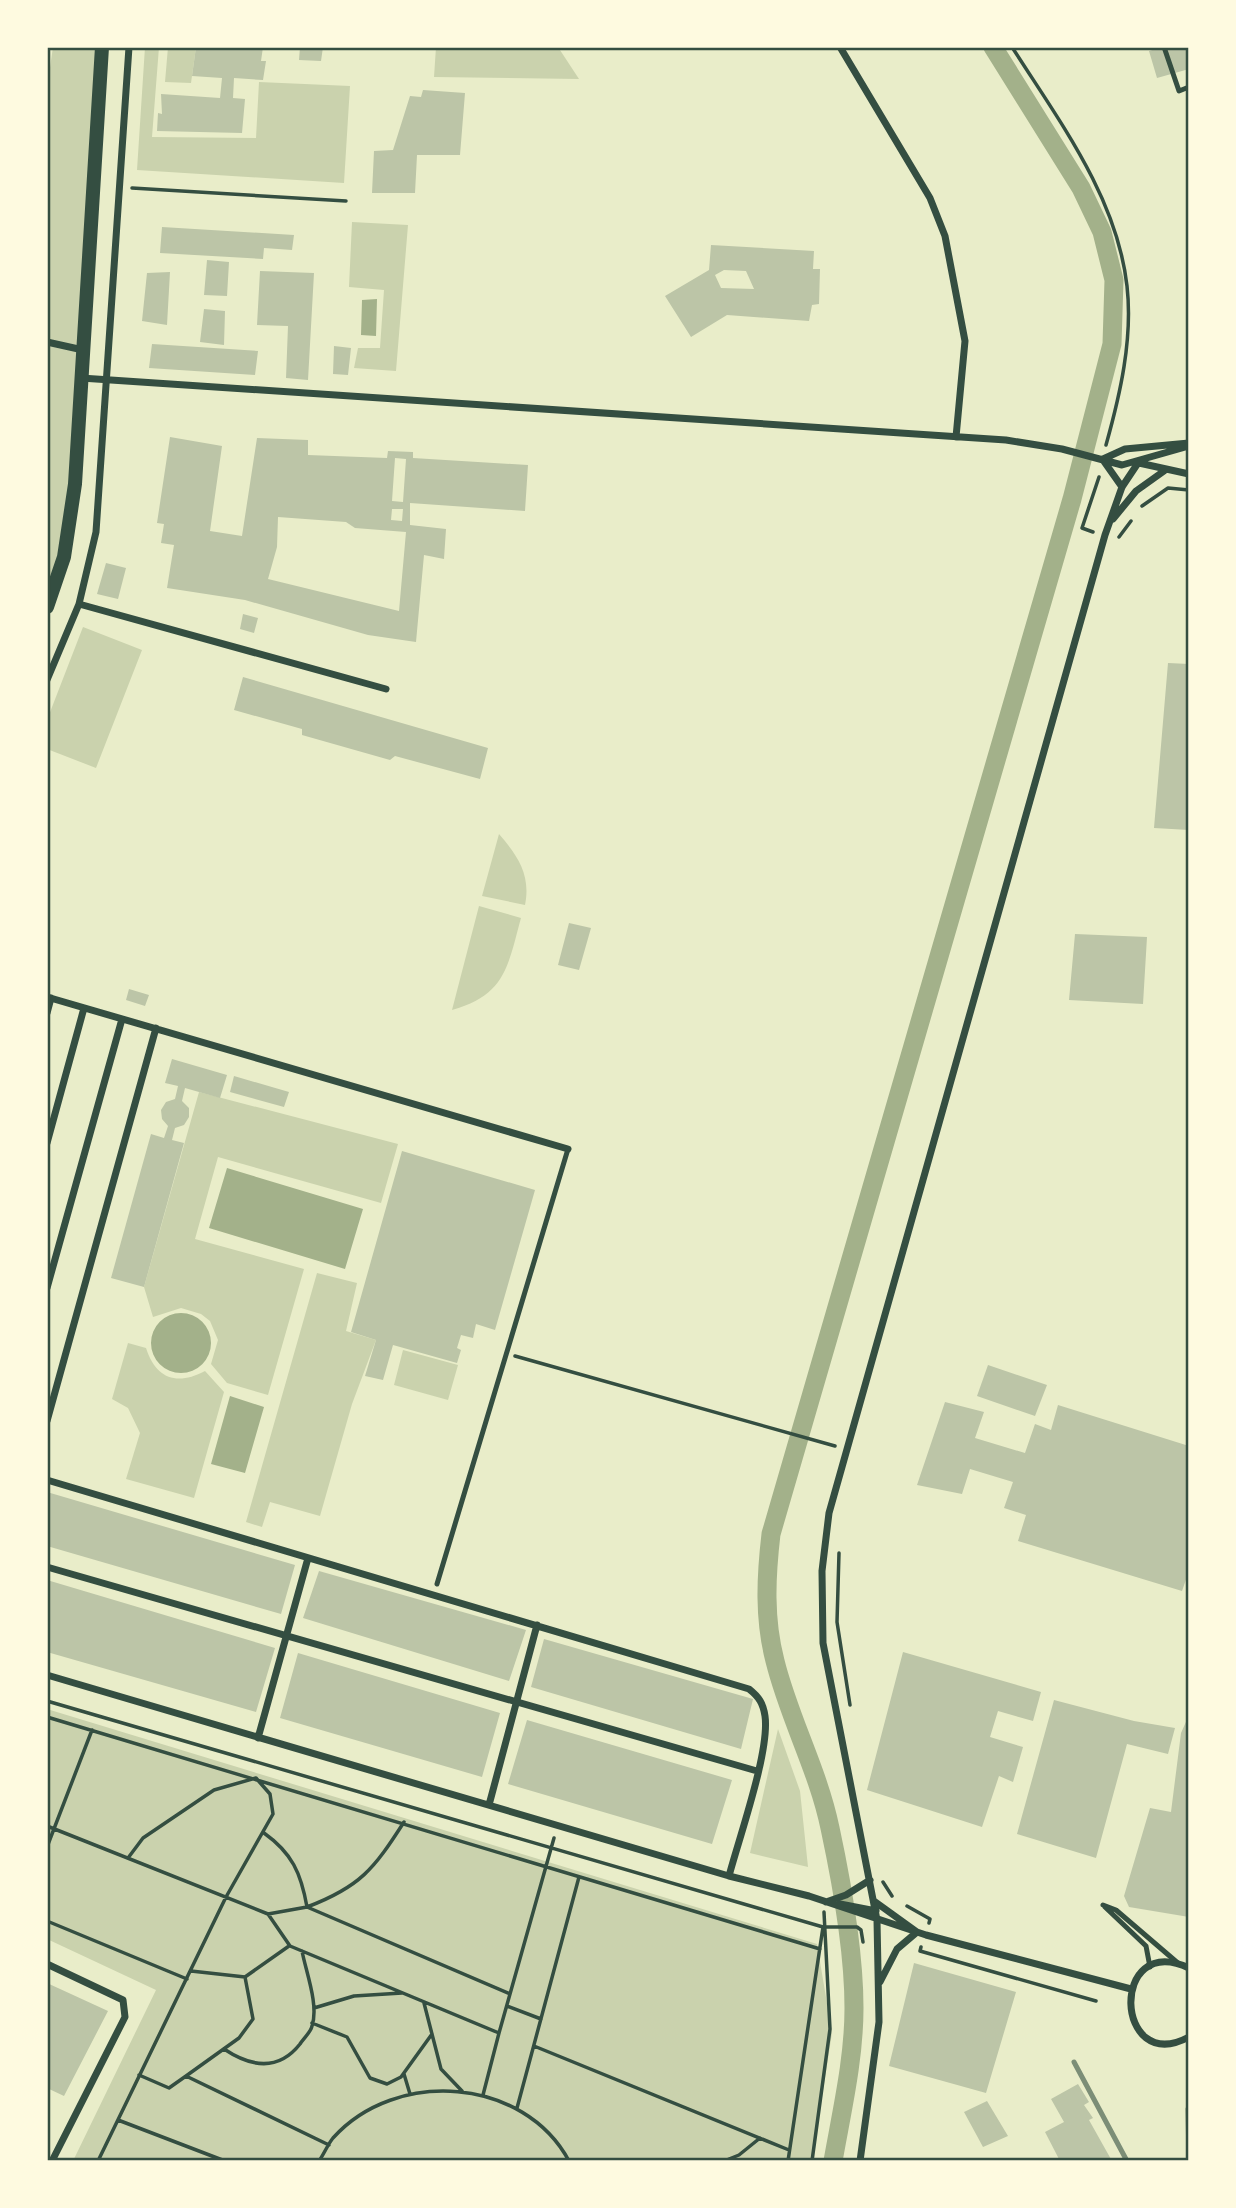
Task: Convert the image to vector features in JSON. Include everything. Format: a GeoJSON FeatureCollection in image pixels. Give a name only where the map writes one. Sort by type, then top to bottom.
{"type":"FeatureCollection","features":[{"type":"Feature","properties":{"kind":"main road"},"geometry":{"type":"LineString","coordinates":[[47,607],[71,522],[102,47]]}},
{"type":"Feature","properties":{"kind":"street"},"geometry":{"type":"LineString","coordinates":[[47,680],[79,604],[96,532],[129,47]]}},
{"type":"Feature","properties":{"kind":"street"},"geometry":{"type":"LineString","coordinates":[[840,47],[930,198],[945,236],[965,341],[956,437]]}},
{"type":"Feature","properties":{"kind":"street"},"geometry":{"type":"LineString","coordinates":[[47,342],[83,350]]}},
{"type":"Feature","properties":{"kind":"street"},"geometry":{"type":"LineString","coordinates":[[81,378],[1006,440],[1062,449],[1122,465],[1139,463],[1189,445]]}},
{"type":"Feature","properties":{"kind":"street"},"geometry":{"type":"LineString","coordinates":[[1103,459],[1125,449],[1189,445]]}},
{"type":"Feature","properties":{"kind":"street"},"geometry":{"type":"LineString","coordinates":[[1103,459],[1122,487]]}},
{"type":"Feature","properties":{"kind":"street"},"geometry":{"type":"LineString","coordinates":[[1139,463],[1164,471],[1189,474]]}},
{"type":"Feature","properties":{"kind":"street"},"geometry":{"type":"LineString","coordinates":[[860,2161],[876,2057],[879,1982],[877,1920],[823,1643],[822,1571],[829,1513],[1109,525],[1122,487],[1139,463]]}},
{"type":"Feature","properties":{"kind":"street"},"geometry":{"type":"LineString","coordinates":[[1109,525],[1136,491],[1164,471]]}},
{"type":"Feature","properties":{"kind":"street"},"geometry":{"type":"LineString","coordinates":[[79,604],[386,689]]}},
{"type":"Feature","properties":{"kind":"street"},"geometry":{"type":"LineString","coordinates":[[47,1013],[49,998],[568,1149]]}},
{"type":"Feature","properties":{"kind":"street"},"geometry":{"type":"LineString","coordinates":[[47,1143],[84,1008]]}},
{"type":"Feature","properties":{"kind":"street"},"geometry":{"type":"LineString","coordinates":[[47,1287],[121,1019]]}},
{"type":"Feature","properties":{"kind":"street"},"geometry":{"type":"LineString","coordinates":[[47,1421],[156,1028]]}},
{"type":"Feature","properties":{"kind":"street"},"geometry":{"type":"LineString","coordinates":[[47,1480],[749,1689],[760,1697],[765,1716],[766,1740],[729,1876]]}},
{"type":"Feature","properties":{"kind":"street"},"geometry":{"type":"LineString","coordinates":[[258,1738],[308,1558]]}},
{"type":"Feature","properties":{"kind":"street"},"geometry":{"type":"LineString","coordinates":[[47,1567],[757,1771]]}},
{"type":"Feature","properties":{"kind":"street"},"geometry":{"type":"LineString","coordinates":[[489,1805],[519,1701],[537,1625]]}},
{"type":"Feature","properties":{"kind":"street"},"geometry":{"type":"LineString","coordinates":[[47,1675],[729,1876],[809,1896],[868,1918],[1130,1989]]}},
{"type":"Feature","properties":{"kind":"street"},"geometry":{"type":"LineString","coordinates":[[826,1902],[858,1889],[870,1880]]}},
{"type":"Feature","properties":{"kind":"street"},"geometry":{"type":"LineString","coordinates":[[874,1901],[918,1932]]}},
{"type":"Feature","properties":{"kind":"street"},"geometry":{"type":"LineString","coordinates":[[826,1902],[876,1911]]}},
{"type":"Feature","properties":{"kind":"street"},"geometry":{"type":"LineString","coordinates":[[879,1982],[897,1950],[918,1932]]}},
{"type":"Feature","properties":{"kind":"street"},"geometry":{"type":"LineString","coordinates":[[1189,1968],[1164,1963],[1150,1967],[1138,1976],[1130,1989],[1129,2011],[1139,2031],[1151,2039],[1166,2044],[1189,2037]]}},
{"type":"Feature","properties":{"kind":"street"},"geometry":{"type":"LineString","coordinates":[[47,1964],[123,2000],[125,2017],[52,2161]]}},
{"type":"Feature","properties":{"kind":"lane"},"geometry":{"type":"LineString","coordinates":[[1164,47],[1179,91],[1189,88]]}},
{"type":"Feature","properties":{"kind":"lane"},"geometry":{"type":"LineString","coordinates":[[437,1584],[568,1149]]}},
{"type":"Feature","properties":{"kind":"lane"},"geometry":{"type":"LineString","coordinates":[[1150,1967],[1146,1945],[1103,1905],[1116,1910],[1179,1964]]}},
{"type":"Feature","properties":{"kind":"path"},"geometry":{"type":"LineString","coordinates":[[120,187],[345,201]]}},
{"type":"Feature","properties":{"kind":"path"},"geometry":{"type":"LineString","coordinates":[[1140,507],[1168,488],[1189,490]]}},
{"type":"Feature","properties":{"kind":"path"},"geometry":{"type":"LineString","coordinates":[[1118,539],[1133,518]]}},
{"type":"Feature","properties":{"kind":"path"},"geometry":{"type":"LineString","coordinates":[[507,1354],[845,1449]]}},
{"type":"Feature","properties":{"kind":"path"},"geometry":{"type":"LineString","coordinates":[[47,1701],[825,1927],[857,1927],[861,1930],[863,1943]]}},
{"type":"Feature","properties":{"kind":"path"},"geometry":{"type":"LineString","coordinates":[[47,1717],[820,1949]]}},
{"type":"Feature","properties":{"kind":"path"},"geometry":{"type":"LineString","coordinates":[[47,1847],[92,1730]]}},
{"type":"Feature","properties":{"kind":"path"},"geometry":{"type":"LineString","coordinates":[[98,2161],[226,1897],[273,1814],[270,1794],[256,1779]]}},
{"type":"Feature","properties":{"kind":"path"},"geometry":{"type":"LineString","coordinates":[[128,1858],[143,1838],[214,1790],[256,1779]]}},
{"type":"Feature","properties":{"kind":"path"},"geometry":{"type":"LineString","coordinates":[[47,1826],[268,1914],[307,1907],[354,1885],[377,1862],[404,1822]]}},
{"type":"Feature","properties":{"kind":"path"},"geometry":{"type":"LineString","coordinates":[[483,2095],[558,1825]]}},
{"type":"Feature","properties":{"kind":"path"},"geometry":{"type":"LineString","coordinates":[[264,1833],[284,1847],[296,1864],[307,1907]]}},
{"type":"Feature","properties":{"kind":"path"},"geometry":{"type":"LineString","coordinates":[[517,2108],[579,1876]]}},
{"type":"Feature","properties":{"kind":"path"},"geometry":{"type":"LineString","coordinates":[[812,2161],[830,2029],[826,1902]]}},
{"type":"Feature","properties":{"kind":"path"},"geometry":{"type":"LineString","coordinates":[[307,1907],[510,1994]]}},
{"type":"Feature","properties":{"kind":"path"},"geometry":{"type":"LineString","coordinates":[[268,1914],[290,1946],[499,2033]]}},
{"type":"Feature","properties":{"kind":"path"},"geometry":{"type":"LineString","coordinates":[[47,1921],[187,1979]]}},
{"type":"Feature","properties":{"kind":"path"},"geometry":{"type":"LineString","coordinates":[[788,2161],[825,1927]]}},
{"type":"Feature","properties":{"kind":"path"},"geometry":{"type":"LineString","coordinates":[[190,1971],[244,1977],[290,1946]]}},
{"type":"Feature","properties":{"kind":"path"},"geometry":{"type":"LineString","coordinates":[[224,2049],[242,2061],[268,2065],[290,2056],[312,2023],[313,2008],[302,1951]]}},
{"type":"Feature","properties":{"kind":"path"},"geometry":{"type":"LineString","coordinates":[[139,2076],[169,2088],[239,2038],[253,2019],[244,1977]]}},
{"type":"Feature","properties":{"kind":"path"},"geometry":{"type":"LineString","coordinates":[[313,2008],[354,1996],[404,1993]]}},
{"type":"Feature","properties":{"kind":"path"},"geometry":{"type":"LineString","coordinates":[[424,2001],[441,2069],[462,2091]]}},
{"type":"Feature","properties":{"kind":"path"},"geometry":{"type":"LineString","coordinates":[[507,2006],[541,2019]]}},
{"type":"Feature","properties":{"kind":"path"},"geometry":{"type":"LineString","coordinates":[[312,2023],[347,2037],[370,2078],[387,2084],[403,2072],[432,2034]]}},
{"type":"Feature","properties":{"kind":"path"},"geometry":{"type":"LineString","coordinates":[[534,2046],[789,2150]]}},
{"type":"Feature","properties":{"kind":"path"},"geometry":{"type":"LineString","coordinates":[[403,2072],[410,2094]]}},
{"type":"Feature","properties":{"kind":"path"},"geometry":{"type":"LineString","coordinates":[[186,2076],[329,2146]]}},
{"type":"Feature","properties":{"kind":"path"},"geometry":{"type":"LineString","coordinates":[[319,2161],[333,2138],[374,2106],[423,2090],[462,2091],[483,2095],[517,2108],[561,2145],[569,2161]]}},
{"type":"Feature","properties":{"kind":"path"},"geometry":{"type":"LineString","coordinates":[[118,2120],[225,2161]]}},
{"type":"Feature","properties":{"kind":"path"},"geometry":{"type":"LineString","coordinates":[[724,2161],[739,2155],[760,2138]]}},
{"type":"Feature","properties":{"kind":"shaded area"},"geometry":{"type":"Polygon","coordinates":[[[53,47],[102,47],[75,484],[47,607],[47,88],[53,47]]]}},
{"type":"Feature","properties":{"kind":"shaded area"},"geometry":{"type":"Polygon","coordinates":[[[145,47],[159,47],[152,137],[256,138],[259,82],[350,86],[344,183],[137,170],[145,47]]]}},
{"type":"Feature","properties":{"kind":"shaded area"},"geometry":{"type":"Polygon","coordinates":[[[168,47],[196,47],[191,83],[165,82],[168,47]]]}},
{"type":"Feature","properties":{"kind":"shaded area"},"geometry":{"type":"Polygon","coordinates":[[[436,47],[558,47],[579,79],[434,77],[436,47]]]}},
{"type":"Feature","properties":{"kind":"shaded area"},"geometry":{"type":"Polygon","coordinates":[[[352,222],[408,225],[396,371],[354,368],[358,348],[380,348],[384,290],[349,287],[352,222]]]}},
{"type":"Feature","properties":{"kind":"shaded area"},"geometry":{"type":"Polygon","coordinates":[[[377,299],[376,336],[361,335],[362,300],[377,299]]]}},
{"type":"Feature","properties":{"kind":"shaded area"},"geometry":{"type":"Polygon","coordinates":[[[83,627],[142,650],[96,768],[47,749],[47,720],[83,627]]]}},
{"type":"Feature","properties":{"kind":"shaded area"},"geometry":{"type":"Polygon","coordinates":[[[499,834],[521,866],[526,884],[525,905],[482,896],[499,834]]]}},
{"type":"Feature","properties":{"kind":"shaded area"},"geometry":{"type":"Polygon","coordinates":[[[479,906],[521,918],[508,964],[494,987],[470,1004],[452,1010],[479,906]]]}},
{"type":"Feature","properties":{"kind":"shaded area"},"geometry":{"type":"Polygon","coordinates":[[[199,1092],[398,1144],[381,1203],[218,1157],[195,1239],[304,1269],[268,1395],[227,1383],[211,1364],[218,1340],[210,1321],[201,1314],[181,1308],[153,1317],[144,1287],[199,1092]]]}},
{"type":"Feature","properties":{"kind":"shaded area"},"geometry":{"type":"Polygon","coordinates":[[[227,1168],[363,1209],[345,1269],[209,1228],[227,1168]]]}},
{"type":"Feature","properties":{"kind":"shaded area"},"geometry":{"type":"Polygon","coordinates":[[[317,1273],[357,1283],[346,1331],[376,1340],[352,1404],[320,1516],[270,1502],[262,1527],[246,1522],[317,1273]]]}},
{"type":"Feature","properties":{"kind":"shaded area"},"geometry":{"type":"Polygon","coordinates":[[[175,1313],[187,1313],[206,1326],[211,1343],[209,1355],[198,1368],[187,1373],[175,1373],[156,1360],[151,1349],[151,1337],[164,1318],[175,1313]]]}},
{"type":"Feature","properties":{"kind":"shaded area"},"geometry":{"type":"Polygon","coordinates":[[[128,1343],[146,1348],[155,1367],[169,1377],[185,1378],[205,1371],[224,1392],[194,1498],[126,1479],[140,1433],[128,1408],[112,1399],[128,1343]]]}},
{"type":"Feature","properties":{"kind":"shaded area"},"geometry":{"type":"Polygon","coordinates":[[[403,1350],[458,1365],[448,1400],[394,1385],[403,1350]]]}},
{"type":"Feature","properties":{"kind":"shaded area"},"geometry":{"type":"Polygon","coordinates":[[[230,1396],[264,1407],[245,1473],[211,1464],[230,1396]]]}},
{"type":"Feature","properties":{"kind":"shaded area"},"geometry":{"type":"Polygon","coordinates":[[[47,1709],[817,1944],[832,2033],[812,2161],[73,2161],[156,1990],[47,1939],[47,1709]]]}},
{"type":"Feature","properties":{"kind":"shaded area"},"geometry":{"type":"Polygon","coordinates":[[[778,1729],[800,1791],[808,1867],[750,1853],[778,1729]]]}},
{"type":"Feature","properties":{"kind":"building"},"geometry":{"type":"Polygon","coordinates":[[[196,47],[263,47],[261,61],[266,61],[263,80],[234,78],[233,98],[245,99],[242,133],[157,131],[158,113],[162,114],[161,94],[220,98],[222,78],[192,76],[196,47]]]}},
{"type":"Feature","properties":{"kind":"building"},"geometry":{"type":"Polygon","coordinates":[[[300,47],[323,47],[321,61],[299,60],[300,47]]]}},
{"type":"Feature","properties":{"kind":"building"},"geometry":{"type":"Polygon","coordinates":[[[1162,47],[1189,47],[1189,69],[1157,78],[1149,51],[1162,47]]]}},
{"type":"Feature","properties":{"kind":"building"},"geometry":{"type":"Polygon","coordinates":[[[423,90],[465,93],[460,155],[417,155],[415,193],[372,193],[374,151],[393,150],[410,96],[421,97],[423,90]]]}},
{"type":"Feature","properties":{"kind":"building"},"geometry":{"type":"Polygon","coordinates":[[[162,227],[294,235],[292,250],[264,248],[263,259],[160,253],[162,227]]]}},
{"type":"Feature","properties":{"kind":"building"},"geometry":{"type":"Polygon","coordinates":[[[711,245],[814,251],[813,269],[820,269],[819,304],[812,305],[809,321],[727,315],[691,337],[665,296],[709,270],[711,245]],[[724,270],[715,275],[721,288],[754,289],[746,271],[724,270]]]}},
{"type":"Feature","properties":{"kind":"building"},"geometry":{"type":"Polygon","coordinates":[[[207,260],[229,262],[227,296],[204,295],[207,260]]]}},
{"type":"Feature","properties":{"kind":"building"},"geometry":{"type":"Polygon","coordinates":[[[260,271],[314,273],[308,380],[286,378],[288,326],[257,325],[260,271]]]}},
{"type":"Feature","properties":{"kind":"building"},"geometry":{"type":"Polygon","coordinates":[[[170,272],[167,325],[142,321],[147,273],[170,272]]]}},
{"type":"Feature","properties":{"kind":"building"},"geometry":{"type":"Polygon","coordinates":[[[204,309],[225,311],[224,345],[200,342],[204,309]]]}},
{"type":"Feature","properties":{"kind":"building"},"geometry":{"type":"Polygon","coordinates":[[[152,344],[258,351],[255,375],[149,368],[152,344]]]}},
{"type":"Feature","properties":{"kind":"building"},"geometry":{"type":"Polygon","coordinates":[[[334,346],[351,348],[348,375],[333,374],[334,346]]]}},
{"type":"Feature","properties":{"kind":"building"},"geometry":{"type":"Polygon","coordinates":[[[170,437],[222,446],[210,531],[242,536],[257,438],[308,440],[308,455],[387,458],[388,451],[413,452],[413,458],[528,465],[525,511],[410,503],[410,525],[446,529],[444,559],[424,555],[416,642],[368,635],[245,600],[167,588],[174,545],[161,543],[164,524],[157,523],[170,437]],[[395,458],[392,501],[403,502],[406,459],[395,458]],[[392,509],[391,520],[402,521],[403,509],[392,509]],[[278,517],[277,547],[268,579],[399,611],[406,532],[355,528],[346,522],[278,517]]]}},
{"type":"Feature","properties":{"kind":"building"},"geometry":{"type":"Polygon","coordinates":[[[106,563],[126,568],[118,599],[97,594],[106,563]]]}},
{"type":"Feature","properties":{"kind":"building"},"geometry":{"type":"Polygon","coordinates":[[[243,614],[258,618],[254,633],[240,629],[243,614]]]}},
{"type":"Feature","properties":{"kind":"building"},"geometry":{"type":"Polygon","coordinates":[[[1168,663],[1189,664],[1189,830],[1154,828],[1168,663]]]}},
{"type":"Feature","properties":{"kind":"building"},"geometry":{"type":"Polygon","coordinates":[[[243,677],[488,748],[480,779],[395,756],[390,760],[302,735],[302,729],[234,710],[243,677]]]}},
{"type":"Feature","properties":{"kind":"building"},"geometry":{"type":"Polygon","coordinates":[[[569,923],[591,928],[579,970],[558,965],[569,923]]]}},
{"type":"Feature","properties":{"kind":"building"},"geometry":{"type":"Polygon","coordinates":[[[1075,934],[1147,937],[1143,1004],[1069,1000],[1075,934]]]}},
{"type":"Feature","properties":{"kind":"building"},"geometry":{"type":"Polygon","coordinates":[[[129,989],[149,995],[145,1006],[126,1000],[129,989]]]}},
{"type":"Feature","properties":{"kind":"building"},"geometry":{"type":"Polygon","coordinates":[[[172,1059],[227,1075],[220,1098],[185,1088],[182,1101],[189,1108],[189,1117],[184,1125],[175,1128],[172,1140],[184,1143],[144,1287],[111,1278],[151,1134],[164,1138],[168,1126],[162,1119],[161,1110],[166,1102],[175,1099],[178,1086],[165,1083],[172,1059]]]}},
{"type":"Feature","properties":{"kind":"building"},"geometry":{"type":"Polygon","coordinates":[[[234,1076],[289,1092],[284,1107],[230,1092],[234,1076]]]}},
{"type":"Feature","properties":{"kind":"building"},"geometry":{"type":"Polygon","coordinates":[[[402,1151],[535,1190],[495,1330],[476,1324],[473,1338],[461,1335],[457,1348],[461,1350],[457,1363],[393,1345],[383,1380],[365,1376],[376,1340],[351,1332],[402,1151]]]}},
{"type":"Feature","properties":{"kind":"building"},"geometry":{"type":"Polygon","coordinates":[[[988,1365],[1047,1385],[1035,1416],[977,1396],[988,1365]]]}},
{"type":"Feature","properties":{"kind":"building"},"geometry":{"type":"Polygon","coordinates":[[[945,1402],[984,1412],[975,1438],[1025,1453],[1035,1424],[1051,1430],[1058,1405],[1189,1446],[1189,1571],[1182,1591],[1018,1541],[1026,1515],[1004,1508],[1013,1482],[970,1469],[962,1494],[917,1485],[945,1402]]]}},
{"type":"Feature","properties":{"kind":"building"},"geometry":{"type":"Polygon","coordinates":[[[47,1492],[295,1565],[281,1614],[47,1546],[47,1492]]]}},
{"type":"Feature","properties":{"kind":"building"},"geometry":{"type":"Polygon","coordinates":[[[319,1571],[526,1630],[509,1681],[303,1618],[319,1571]]]}},
{"type":"Feature","properties":{"kind":"building"},"geometry":{"type":"Polygon","coordinates":[[[47,1580],[275,1648],[256,1712],[47,1652],[47,1580]]]}},
{"type":"Feature","properties":{"kind":"building"},"geometry":{"type":"Polygon","coordinates":[[[544,1639],[753,1699],[741,1749],[531,1687],[544,1639]]]}},
{"type":"Feature","properties":{"kind":"building"},"geometry":{"type":"Polygon","coordinates":[[[903,1652],[1041,1692],[1033,1721],[998,1711],[990,1737],[1023,1747],[1013,1782],[999,1776],[982,1827],[867,1790],[903,1652]]]}},
{"type":"Feature","properties":{"kind":"building"},"geometry":{"type":"Polygon","coordinates":[[[298,1653],[500,1713],[482,1777],[280,1718],[298,1653]]]}},
{"type":"Feature","properties":{"kind":"building"},"geometry":{"type":"Polygon","coordinates":[[[1054,1700],[1134,1721],[1175,1728],[1168,1754],[1127,1744],[1096,1858],[1017,1834],[1054,1700]]]}},
{"type":"Feature","properties":{"kind":"building"},"geometry":{"type":"Polygon","coordinates":[[[1189,1715],[1189,1917],[1129,1907],[1124,1896],[1150,1808],[1171,1812],[1181,1733],[1189,1715]]]}},
{"type":"Feature","properties":{"kind":"building"},"geometry":{"type":"Polygon","coordinates":[[[527,1720],[732,1780],[712,1844],[508,1784],[527,1720]]]}},
{"type":"Feature","properties":{"kind":"building"},"geometry":{"type":"Polygon","coordinates":[[[914,1963],[1016,1992],[986,2093],[889,2066],[914,1963]]]}},
{"type":"Feature","properties":{"kind":"building"},"geometry":{"type":"Polygon","coordinates":[[[47,1983],[108,2011],[64,2096],[47,2088],[47,1983]]]}},
{"type":"Feature","properties":{"kind":"building"},"geometry":{"type":"Polygon","coordinates":[[[1078,2084],[1089,2102],[1084,2105],[1093,2118],[1089,2120],[1112,2161],[1060,2161],[1045,2132],[1064,2122],[1051,2099],[1078,2084]]]}},
{"type":"Feature","properties":{"kind":"building"},"geometry":{"type":"Polygon","coordinates":[[[987,2101],[1008,2136],[983,2147],[964,2112],[987,2101]]]}},
{"type":"Feature","properties":{"kind":"waterway"},"geometry":{"type":"LineString","coordinates":[[833,2161],[852,2046],[854,2008],[850,1941],[825,1807],[788,1703],[771,1645],[767,1598],[771,1534],[1072,499],[1112,344],[1114,280],[1102,232],[1081,188],[993,47]]}},
{"type":"Feature","properties":{"kind":"railway"},"geometry":{"type":"LineString","coordinates":[[1074,2062],[1127,2161]]}},
{"type":"Feature","properties":{"kind":"railway"},"geometry":{"type":"LineString","coordinates":[[1188,2109],[1189,2161]]}}]}
